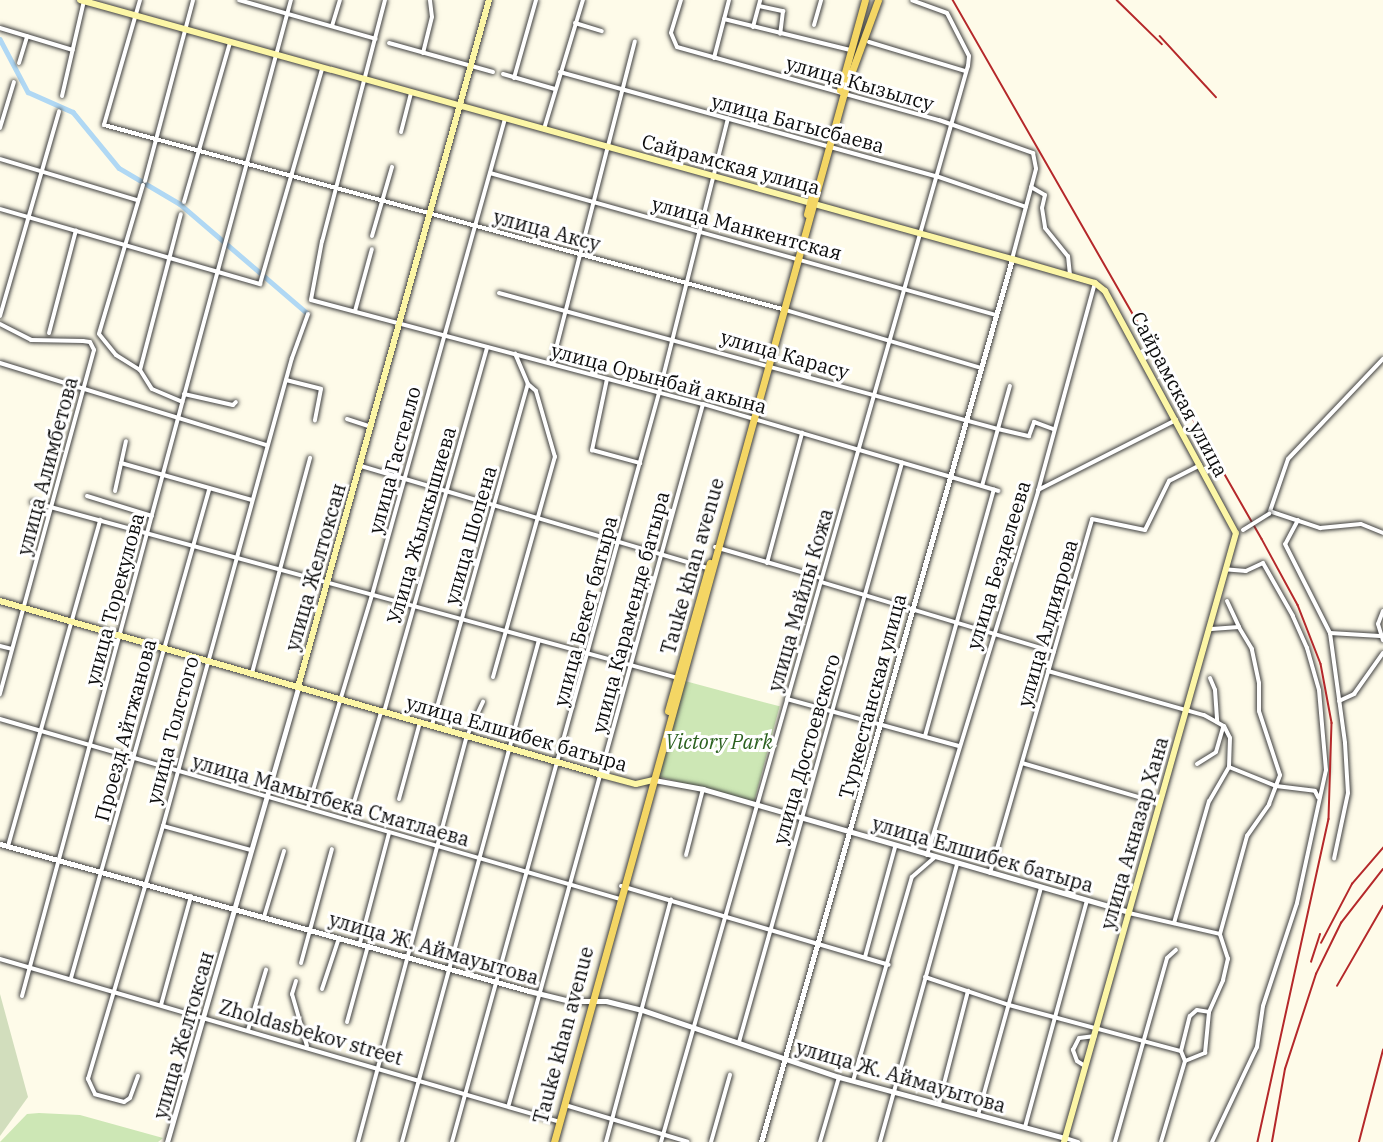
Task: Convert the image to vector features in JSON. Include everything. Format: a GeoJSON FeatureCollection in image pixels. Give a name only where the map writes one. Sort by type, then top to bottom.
{"type":"FeatureCollection","features":[{"type":"Feature","properties":{"kind":"main road","name":"Сайрамская улица"},"geometry":{"type":"LineString","coordinates":[[83,0],[276,57],[367,80],[1095,283],[1106,291],[1239,532]]}},
{"type":"Feature","properties":{"kind":"main road","name":"улица Желтоксан"},"geometry":{"type":"LineString","coordinates":[[298,687],[489,0]]}},
{"type":"Feature","properties":{"kind":"main road","name":"Tauke khan avenue"},"geometry":{"type":"LineString","coordinates":[[843,91],[851,50],[865,0]]}},
{"type":"Feature","properties":{"kind":"main road","name":"Tauke khan avenue"},"geometry":{"type":"LineString","coordinates":[[552,1142],[843,91],[878,0]]}},
{"type":"Feature","properties":{"kind":"main road","name":"улица Акназар Хана"},"geometry":{"type":"LineString","coordinates":[[1065,1140],[1224,569],[1239,532]]}},
{"type":"Feature","properties":{"kind":"main road","name":"улица Елшибек батыра"},"geometry":{"type":"LineString","coordinates":[[0,601],[602,775],[636,784],[652,781]]}},
{"type":"Feature","properties":{"kind":"street"},"geometry":{"type":"LineString","coordinates":[[62,96],[83,0]]}},
{"type":"Feature","properties":{"kind":"street"},"geometry":{"type":"LineString","coordinates":[[136,16],[140,0]]}},
{"type":"Feature","properties":{"kind":"street"},"geometry":{"type":"LineString","coordinates":[[182,402],[152,389],[140,370],[116,355],[99,334],[137,200],[144,183],[193,0]]}},
{"type":"Feature","properties":{"kind":"street"},"geometry":{"type":"LineString","coordinates":[[239,0],[376,39]]}},
{"type":"Feature","properties":{"kind":"street","name":"улица Торекулова"},"geometry":{"type":"LineString","coordinates":[[22,996],[28,966],[91,748],[119,634],[291,0]]}},
{"type":"Feature","properties":{"kind":"street"},"geometry":{"type":"LineString","coordinates":[[332,26],[340,0]]}},
{"type":"Feature","properties":{"kind":"street"},"geometry":{"type":"LineString","coordinates":[[338,190],[385,0]]}},
{"type":"Feature","properties":{"kind":"street"},"geometry":{"type":"LineString","coordinates":[[423,52],[432,17],[430,0]]}},
{"type":"Feature","properties":{"kind":"street"},"geometry":{"type":"LineString","coordinates":[[514,78],[536,0]]}},
{"type":"Feature","properties":{"kind":"street"},"geometry":{"type":"LineString","coordinates":[[544,130],[583,0]]}},
{"type":"Feature","properties":{"kind":"street","name":"улица Кызылсу"},"geometry":{"type":"LineString","coordinates":[[681,0],[672,42],[714,58],[843,91],[951,124],[1033,153],[1036,159],[1031,187]]}},
{"type":"Feature","properties":{"kind":"street"},"geometry":{"type":"LineString","coordinates":[[714,58],[729,0]]}},
{"type":"Feature","properties":{"kind":"street"},"geometry":{"type":"LineString","coordinates":[[753,27],[760,0]]}},
{"type":"Feature","properties":{"kind":"street"},"geometry":{"type":"LineString","coordinates":[[814,25],[822,0]]}},
{"type":"Feature","properties":{"kind":"street","name":"улица Майлы Кожа"},"geometry":{"type":"LineString","coordinates":[[661,1142],[968,66],[969,56],[947,13],[912,0]]}},
{"type":"Feature","properties":{"kind":"street"},"geometry":{"type":"LineString","coordinates":[[759,6],[783,11],[780,34]]}},
{"type":"Feature","properties":{"kind":"street","name":"улица Аксу"},"geometry":{"type":"LineString","coordinates":[[136,16],[105,126],[686,283],[981,368]]}},
{"type":"Feature","properties":{"kind":"street"},"geometry":{"type":"LineString","coordinates":[[724,20],[851,50]]}},
{"type":"Feature","properties":{"kind":"street"},"geometry":{"type":"LineString","coordinates":[[575,23],[602,31]]}},
{"type":"Feature","properties":{"kind":"street"},"geometry":{"type":"LineString","coordinates":[[0,28],[73,50]]}},
{"type":"Feature","properties":{"kind":"street"},"geometry":{"type":"LineString","coordinates":[[19,63],[27,36]]}},
{"type":"Feature","properties":{"kind":"street"},"geometry":{"type":"LineString","coordinates":[[552,364],[567,310],[591,201],[635,41]]}},
{"type":"Feature","properties":{"kind":"street"},"geometry":{"type":"LineString","coordinates":[[869,42],[965,70]]}},
{"type":"Feature","properties":{"kind":"street"},"geometry":{"type":"LineString","coordinates":[[184,202],[230,43]]}},
{"type":"Feature","properties":{"kind":"street"},"geometry":{"type":"LineString","coordinates":[[389,43],[493,72]]}},
{"type":"Feature","properties":{"kind":"street"},"geometry":{"type":"LineString","coordinates":[[0,209],[217,272],[262,282],[322,69]]}},
{"type":"Feature","properties":{"kind":"street","name":"улица Багысбаева"},"geometry":{"type":"LineString","coordinates":[[560,72],[827,148],[936,176],[1026,207]]}},
{"type":"Feature","properties":{"kind":"street"},"geometry":{"type":"LineString","coordinates":[[502,74],[555,89]]}},
{"type":"Feature","properties":{"kind":"street"},"geometry":{"type":"LineString","coordinates":[[0,128],[14,82]]}},
{"type":"Feature","properties":{"kind":"street"},"geometry":{"type":"LineString","coordinates":[[401,132],[411,93]]}},
{"type":"Feature","properties":{"kind":"street"},"geometry":{"type":"LineString","coordinates":[[0,316],[59,111]]}},
{"type":"Feature","properties":{"kind":"street","name":"улица Бекет батыра"},"geometry":{"type":"LineString","coordinates":[[452,1142],[559,763],[659,393],[728,119]]}},
{"type":"Feature","properties":{"kind":"street","name":"улица Гастелло"},"geometry":{"type":"LineString","coordinates":[[308,807],[342,700],[505,120]]}},
{"type":"Feature","properties":{"kind":"street"},"geometry":{"type":"LineString","coordinates":[[0,159],[137,200]]}},
{"type":"Feature","properties":{"kind":"street"},"geometry":{"type":"LineString","coordinates":[[372,236],[393,167]]}},
{"type":"Feature","properties":{"kind":"street","name":"улица Манкентская"},"geometry":{"type":"LineString","coordinates":[[490,173],[797,256],[996,315]]}},
{"type":"Feature","properties":{"kind":"street"},"geometry":{"type":"LineString","coordinates":[[1012,259],[1031,187],[1046,195],[1042,208],[1045,228],[1068,256],[1070,276]]}},
{"type":"Feature","properties":{"kind":"street","name":"улица Орынбай акына"},"geometry":{"type":"LineString","coordinates":[[338,190],[322,241],[311,300],[703,404],[996,490],[955,622]]}},
{"type":"Feature","properties":{"kind":"street"},"geometry":{"type":"LineString","coordinates":[[140,370],[181,214]]}},
{"type":"Feature","properties":{"kind":"street"},"geometry":{"type":"LineString","coordinates":[[49,333],[76,230]]}},
{"type":"Feature","properties":{"kind":"street"},"geometry":{"type":"LineString","coordinates":[[355,311],[372,249]]}},
{"type":"Feature","properties":{"kind":"street","name":"Туркестанская улица"},"geometry":{"type":"LineString","coordinates":[[761,1142],[783,1057],[850,833],[1012,259]]}},
{"type":"Feature","properties":{"kind":"street","name":"улица Безделеева"},"geometry":{"type":"LineString","coordinates":[[927,855],[992,634],[1038,491],[1053,429],[1095,283]]}},
{"type":"Feature","properties":{"kind":"street","name":"улица Карасу"},"geometry":{"type":"LineString","coordinates":[[500,293],[768,364],[965,421],[1029,436],[1034,422],[1053,429]]}},
{"type":"Feature","properties":{"kind":"street","name":"улица Толстого"},"geometry":{"type":"LineString","coordinates":[[138,1076],[130,1098],[124,1102],[95,1094],[88,1079],[111,991],[163,826],[267,445],[308,314]]}},
{"type":"Feature","properties":{"kind":"street","name":"улица Алимбетова"},"geometry":{"type":"LineString","coordinates":[[0,324],[31,340],[90,342],[94,350],[0,694]]}},
{"type":"Feature","properties":{"kind":"street","name":"Улица Жылкышиева"},"geometry":{"type":"LineString","coordinates":[[383,712],[487,347]]}},
{"type":"Feature","properties":{"kind":"street"},"geometry":{"type":"LineString","coordinates":[[493,677],[540,519],[555,457],[536,391],[528,384],[515,354]]}},
{"type":"Feature","properties":{"kind":"street"},"geometry":{"type":"LineString","coordinates":[[1239,532],[1270,513],[1281,472],[1288,459],[1383,359]]}},
{"type":"Feature","properties":{"kind":"street"},"geometry":{"type":"LineString","coordinates":[[0,363],[177,420],[267,445]]}},
{"type":"Feature","properties":{"kind":"street"},"geometry":{"type":"LineString","coordinates":[[607,379],[592,450],[640,463]]}},
{"type":"Feature","properties":{"kind":"street"},"geometry":{"type":"LineString","coordinates":[[286,380],[321,389],[315,420]]}},
{"type":"Feature","properties":{"kind":"street","name":"улица Шопена"},"geometry":{"type":"LineString","coordinates":[[431,726],[528,384]]}},
{"type":"Feature","properties":{"kind":"street"},"geometry":{"type":"LineString","coordinates":[[982,486],[1010,386]]}},
{"type":"Feature","properties":{"kind":"street"},"geometry":{"type":"LineString","coordinates":[[184,394],[233,405],[236,402]]}},
{"type":"Feature","properties":{"kind":"street","name":"улица Караменде батыра"},"geometry":{"type":"LineString","coordinates":[[509,1104],[703,404]]}},
{"type":"Feature","properties":{"kind":"street"},"geometry":{"type":"LineString","coordinates":[[346,419],[371,427]]}},
{"type":"Feature","properties":{"kind":"street"},"geometry":{"type":"LineString","coordinates":[[1038,491],[1177,419]]}},
{"type":"Feature","properties":{"kind":"street"},"geometry":{"type":"LineString","coordinates":[[767,563],[802,433]]}},
{"type":"Feature","properties":{"kind":"street"},"geometry":{"type":"LineString","coordinates":[[115,491],[126,441]]}},
{"type":"Feature","properties":{"kind":"street"},"geometry":{"type":"LineString","coordinates":[[252,673],[310,458]]}},
{"type":"Feature","properties":{"kind":"street"},"geometry":{"type":"LineString","coordinates":[[121,462],[209,490],[252,500]]}},
{"type":"Feature","properties":{"kind":"street","name":"улица Достоевского"},"geometry":{"type":"LineString","coordinates":[[739,1042],[773,928],[801,819],[902,463]]}},
{"type":"Feature","properties":{"kind":"street","name":"улица Алдиярова"},"geometry":{"type":"LineString","coordinates":[[990,874],[1092,519],[1145,530],[1169,481],[1201,464]]}},
{"type":"Feature","properties":{"kind":"street"},"geometry":{"type":"LineString","coordinates":[[361,466],[618,544],[710,569]]}},
{"type":"Feature","properties":{"kind":"street","name":"Проезд Айтжанова"},"geometry":{"type":"LineString","coordinates":[[71,978],[209,490]]}},
{"type":"Feature","properties":{"kind":"street"},"geometry":{"type":"LineString","coordinates":[[87,496],[152,516]]}},
{"type":"Feature","properties":{"kind":"street"},"geometry":{"type":"LineString","coordinates":[[32,502],[679,679]]}},
{"type":"Feature","properties":{"kind":"street"},"geometry":{"type":"LineString","coordinates":[[1270,513],[1320,528],[1361,524],[1383,533]]}},
{"type":"Feature","properties":{"kind":"street"},"geometry":{"type":"LineString","coordinates":[[8,846],[100,520]]}},
{"type":"Feature","properties":{"kind":"street"},"geometry":{"type":"LineString","coordinates":[[1298,520],[1285,544],[1330,633],[1339,701],[1348,793],[1334,859]]}},
{"type":"Feature","properties":{"kind":"street"},"geometry":{"type":"LineString","coordinates":[[717,548],[1054,652]]}},
{"type":"Feature","properties":{"kind":"street"},"geometry":{"type":"LineString","coordinates":[[1212,1142],[1257,1047],[1263,1006],[1297,903],[1326,770],[1326,735],[1308,648],[1263,562],[1246,571],[1224,569]]}},
{"type":"Feature","properties":{"kind":"street"},"geometry":{"type":"LineString","coordinates":[[1185,1061],[1205,1053],[1209,1012],[1228,958],[1220,934],[1247,836],[1280,775],[1258,711],[1257,665],[1227,601]]}},
{"type":"Feature","properties":{"kind":"street"},"geometry":{"type":"LineString","coordinates":[[1330,633],[1381,638],[1378,624],[1383,611]]}},
{"type":"Feature","properties":{"kind":"street"},"geometry":{"type":"LineString","coordinates":[[925,736],[955,622]]}},
{"type":"Feature","properties":{"kind":"street"},"geometry":{"type":"LineString","coordinates":[[1207,629],[1239,627]]}},
{"type":"Feature","properties":{"kind":"street"},"geometry":{"type":"LineString","coordinates":[[402,1142],[539,640]]}},
{"type":"Feature","properties":{"kind":"street"},"geometry":{"type":"LineString","coordinates":[[0,646],[12,649]]}},
{"type":"Feature","properties":{"kind":"street"},"geometry":{"type":"LineString","coordinates":[[1339,701],[1354,694],[1383,653]]}},
{"type":"Feature","properties":{"kind":"street"},"geometry":{"type":"LineString","coordinates":[[1048,671],[1186,711],[1224,726],[1230,738],[1229,767],[1209,801],[1174,923]]}},
{"type":"Feature","properties":{"kind":"street"},"geometry":{"type":"LineString","coordinates":[[1210,678],[1217,722]]}},
{"type":"Feature","properties":{"kind":"street","name":"улица Желтоксан"},"geometry":{"type":"LineString","coordinates":[[167,1142],[206,1017],[298,687]]}},
{"type":"Feature","properties":{"kind":"street"},"geometry":{"type":"LineString","coordinates":[[787,699],[959,746]]}},
{"type":"Feature","properties":{"kind":"street"},"geometry":{"type":"LineString","coordinates":[[358,1142],[467,736],[483,701]]}},
{"type":"Feature","properties":{"kind":"street"},"geometry":{"type":"LineString","coordinates":[[349,819],[383,712]]}},
{"type":"Feature","properties":{"kind":"street","name":"улица Мамытбека Сматлаева"},"geometry":{"type":"LineString","coordinates":[[0,719],[91,748],[308,807],[389,833],[438,845],[619,899]]}},
{"type":"Feature","properties":{"kind":"street"},"geometry":{"type":"LineString","coordinates":[[399,799],[420,722]]}},
{"type":"Feature","properties":{"kind":"street"},"geometry":{"type":"LineString","coordinates":[[1197,764],[1216,752],[1224,726]]}},
{"type":"Feature","properties":{"kind":"street"},"geometry":{"type":"LineString","coordinates":[[1022,763],[1159,803]]}},
{"type":"Feature","properties":{"kind":"street"},"geometry":{"type":"LineString","coordinates":[[1229,767],[1276,786],[1315,791],[1319,798]]}},
{"type":"Feature","properties":{"kind":"street","name":"улица Елшибек батыра"},"geometry":{"type":"LineString","coordinates":[[652,781],[703,789],[895,847],[1128,912]]}},
{"type":"Feature","properties":{"kind":"street"},"geometry":{"type":"LineString","coordinates":[[686,855],[703,789]]}},
{"type":"Feature","properties":{"kind":"street"},"geometry":{"type":"LineString","coordinates":[[163,826],[252,850]]}},
{"type":"Feature","properties":{"kind":"street"},"geometry":{"type":"LineString","coordinates":[[360,943],[389,833]]}},
{"type":"Feature","properties":{"kind":"street","name":"улица Ж. Аймауытова"},"geometry":{"type":"LineString","coordinates":[[0,844],[541,994],[570,1001],[592,1000],[642,1010],[839,1077],[939,1103],[1065,1140]]}},
{"type":"Feature","properties":{"kind":"street"},"geometry":{"type":"LineString","coordinates":[[865,957],[895,847]]}},
{"type":"Feature","properties":{"kind":"street"},"geometry":{"type":"LineString","coordinates":[[301,963],[332,849]]}},
{"type":"Feature","properties":{"kind":"street"},"geometry":{"type":"LineString","coordinates":[[264,917],[284,851]]}},
{"type":"Feature","properties":{"kind":"street"},"geometry":{"type":"LineString","coordinates":[[853,1081],[889,965],[912,877],[934,858]]}},
{"type":"Feature","properties":{"kind":"street"},"geometry":{"type":"LineString","coordinates":[[880,1142],[957,864]]}},
{"type":"Feature","properties":{"kind":"street"},"geometry":{"type":"LineString","coordinates":[[622,887],[726,914],[889,965]]}},
{"type":"Feature","properties":{"kind":"street"},"geometry":{"type":"LineString","coordinates":[[978,1115],[1041,888]]}},
{"type":"Feature","properties":{"kind":"street"},"geometry":{"type":"LineString","coordinates":[[160,1005],[191,896]]}},
{"type":"Feature","properties":{"kind":"street"},"geometry":{"type":"LineString","coordinates":[[606,1142],[671,900]]}},
{"type":"Feature","properties":{"kind":"street"},"geometry":{"type":"LineString","coordinates":[[1025,1127],[1053,1017],[1087,901]]}},
{"type":"Feature","properties":{"kind":"street"},"geometry":{"type":"LineString","coordinates":[[1128,912],[1220,934]]}},
{"type":"Feature","properties":{"kind":"street"},"geometry":{"type":"LineString","coordinates":[[322,989],[340,938]]}},
{"type":"Feature","properties":{"kind":"street"},"geometry":{"type":"LineString","coordinates":[[347,1022],[368,945]]}},
{"type":"Feature","properties":{"kind":"street"},"geometry":{"type":"LineString","coordinates":[[1115,1142],[1167,958],[1176,950]]}},
{"type":"Feature","properties":{"kind":"street","name":"Zholdasbekov street"},"geometry":{"type":"LineString","coordinates":[[0,959],[509,1104],[558,1121]]}},
{"type":"Feature","properties":{"kind":"street"},"geometry":{"type":"LineString","coordinates":[[248,1029],[266,970]]}},
{"type":"Feature","properties":{"kind":"street"},"geometry":{"type":"LineString","coordinates":[[925,977],[1009,1005],[1181,1051]]}},
{"type":"Feature","properties":{"kind":"street"},"geometry":{"type":"LineString","coordinates":[[296,981],[292,994],[307,1046]]}},
{"type":"Feature","properties":{"kind":"street"},"geometry":{"type":"LineString","coordinates":[[939,1103],[968,991]]}},
{"type":"Feature","properties":{"kind":"street"},"geometry":{"type":"LineString","coordinates":[[1161,1142],[1185,1061],[1181,1051],[1193,1011],[1209,1012]]}},
{"type":"Feature","properties":{"kind":"street"},"geometry":{"type":"LineString","coordinates":[[1086,1067],[1077,1061],[1073,1050],[1079,1038],[1095,1036]]}},
{"type":"Feature","properties":{"kind":"street"},"geometry":{"type":"LineString","coordinates":[[711,1142],[730,1075]]}},
{"type":"Feature","properties":{"kind":"street"},"geometry":{"type":"LineString","coordinates":[[820,1142],[839,1077]]}},
{"type":"Feature","properties":{"kind":"street"},"geometry":{"type":"LineString","coordinates":[[564,1105],[688,1142]]}},
{"type":"Feature","properties":{"kind":"street"},"geometry":{"type":"LineString","coordinates":[[1065,1140],[1078,1142]]}},
{"type":"Feature","properties":{"kind":"green space","name":"Victory Park"},"geometry":{"type":"Polygon","coordinates":[[[685,681],[780,706],[754,802],[659,777],[685,681]]]}},
{"type":"Feature","properties":{"kind":"green space"},"geometry":{"type":"Polygon","coordinates":[[[0,994],[28,1097],[0,1136],[0,994]]]}},
{"type":"Feature","properties":{"kind":"green space"},"geometry":{"type":"Polygon","coordinates":[[[27,1114],[80,1115],[163,1138],[158,1142],[0,1142],[27,1114]]]}},
{"type":"Feature","properties":{"kind":"waterway"},"geometry":{"type":"LineString","coordinates":[[0,39],[28,92],[73,112],[119,168],[180,204],[306,312]]}},
{"type":"Feature","properties":{"kind":"railway"},"geometry":{"type":"LineString","coordinates":[[953,0],[1262,539],[1298,605],[1321,664],[1332,723],[1329,819],[1258,1142]]}},
{"type":"Feature","properties":{"kind":"railway"},"geometry":{"type":"LineString","coordinates":[[1117,0],[1162,44]]}},
{"type":"Feature","properties":{"kind":"railway"},"geometry":{"type":"LineString","coordinates":[[1160,36],[1216,97]]}},
{"type":"Feature","properties":{"kind":"railway"},"geometry":{"type":"LineString","coordinates":[[1321,943],[1352,884],[1383,848]]}},
{"type":"Feature","properties":{"kind":"railway"},"geometry":{"type":"LineString","coordinates":[[1272,1142],[1285,1069],[1316,974],[1341,923],[1383,869]]}},
{"type":"Feature","properties":{"kind":"railway"},"geometry":{"type":"LineString","coordinates":[[1337,986],[1383,906]]}},
{"type":"Feature","properties":{"kind":"railway"},"geometry":{"type":"LineString","coordinates":[[1311,962],[1320,934]]}},
{"type":"Feature","properties":{"kind":"railway"},"geometry":{"type":"LineString","coordinates":[[1359,1142],[1383,1050]]}}]}
